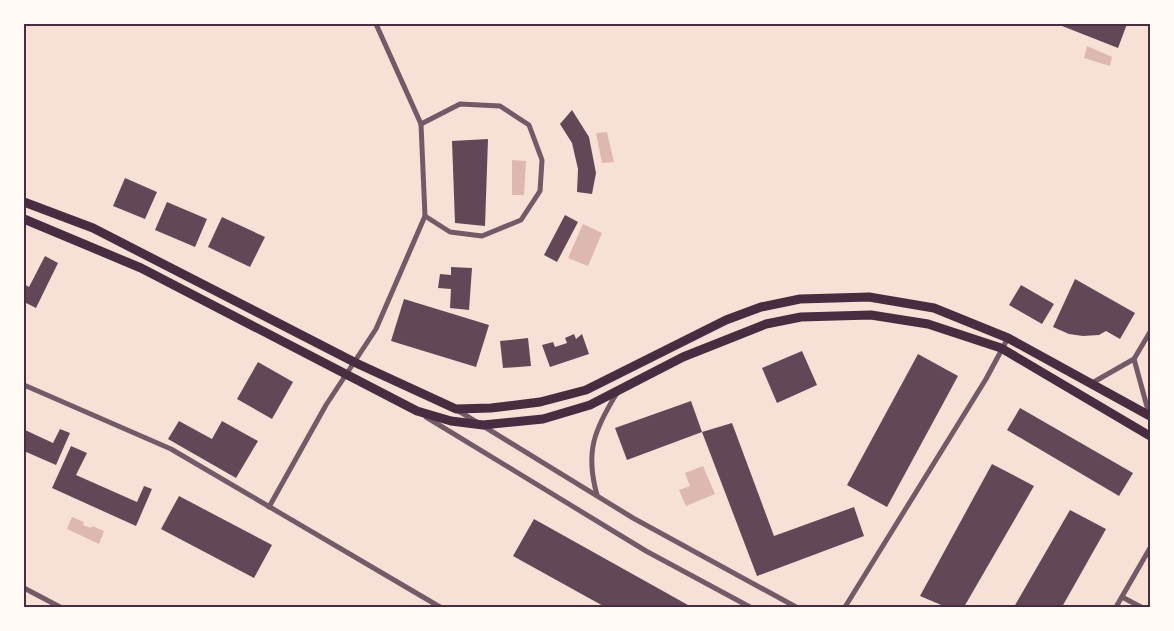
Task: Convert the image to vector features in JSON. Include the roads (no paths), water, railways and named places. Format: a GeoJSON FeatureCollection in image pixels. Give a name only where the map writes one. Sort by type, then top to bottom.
{"type":"FeatureCollection","features":[{"type":"Feature","properties":{"kind":"main road"},"geometry":{"type":"LineString","coordinates":[[24,202],[93,228],[356,363],[456,409],[491,408],[540,402],[586,390],[726,320],[761,307],[800,299],[869,297],[934,308],[1008,338],[1150,415]]}},
{"type":"Feature","properties":{"kind":"main road"},"geometry":{"type":"LineString","coordinates":[[24,219],[141,268],[417,411],[452,421],[483,425],[543,419],[590,405],[683,358],[766,324],[801,317],[871,314],[928,324],[1001,348],[1150,436]]}},
{"type":"Feature","properties":{"kind":"street"},"geometry":{"type":"LineString","coordinates":[[269,507],[326,405],[356,363],[376,329],[426,216],[421,124],[376,24]]}},
{"type":"Feature","properties":{"kind":"street"},"geometry":{"type":"LineString","coordinates":[[421,124],[460,104],[500,106],[529,125],[542,160],[540,192],[521,220],[482,236],[450,232],[426,216]]}},
{"type":"Feature","properties":{"kind":"street"},"geometry":{"type":"LineString","coordinates":[[1092,383],[1134,359],[1150,332]]}},
{"type":"Feature","properties":{"kind":"street"},"geometry":{"type":"LineString","coordinates":[[845,607],[986,379],[1008,338]]}},
{"type":"Feature","properties":{"kind":"street"},"geometry":{"type":"LineString","coordinates":[[1134,359],[1150,415]]}},
{"type":"Feature","properties":{"kind":"street"},"geometry":{"type":"LineString","coordinates":[[24,385],[170,449],[440,607]]}},
{"type":"Feature","properties":{"kind":"street"},"geometry":{"type":"LineString","coordinates":[[597,496],[592,477],[591,449],[601,421],[618,390]]}},
{"type":"Feature","properties":{"kind":"street"},"geometry":{"type":"LineString","coordinates":[[456,409],[597,496],[796,607]]}},
{"type":"Feature","properties":{"kind":"street"},"geometry":{"type":"LineString","coordinates":[[417,411],[646,550],[750,607]]}},
{"type":"Feature","properties":{"kind":"street"},"geometry":{"type":"LineString","coordinates":[[1116,607],[1150,548]]}},
{"type":"Feature","properties":{"kind":"street"},"geometry":{"type":"LineString","coordinates":[[24,588],[60,607]]}},
{"type":"Feature","properties":{"kind":"street"},"geometry":{"type":"LineString","coordinates":[[1122,597],[1141,607]]}}]}
